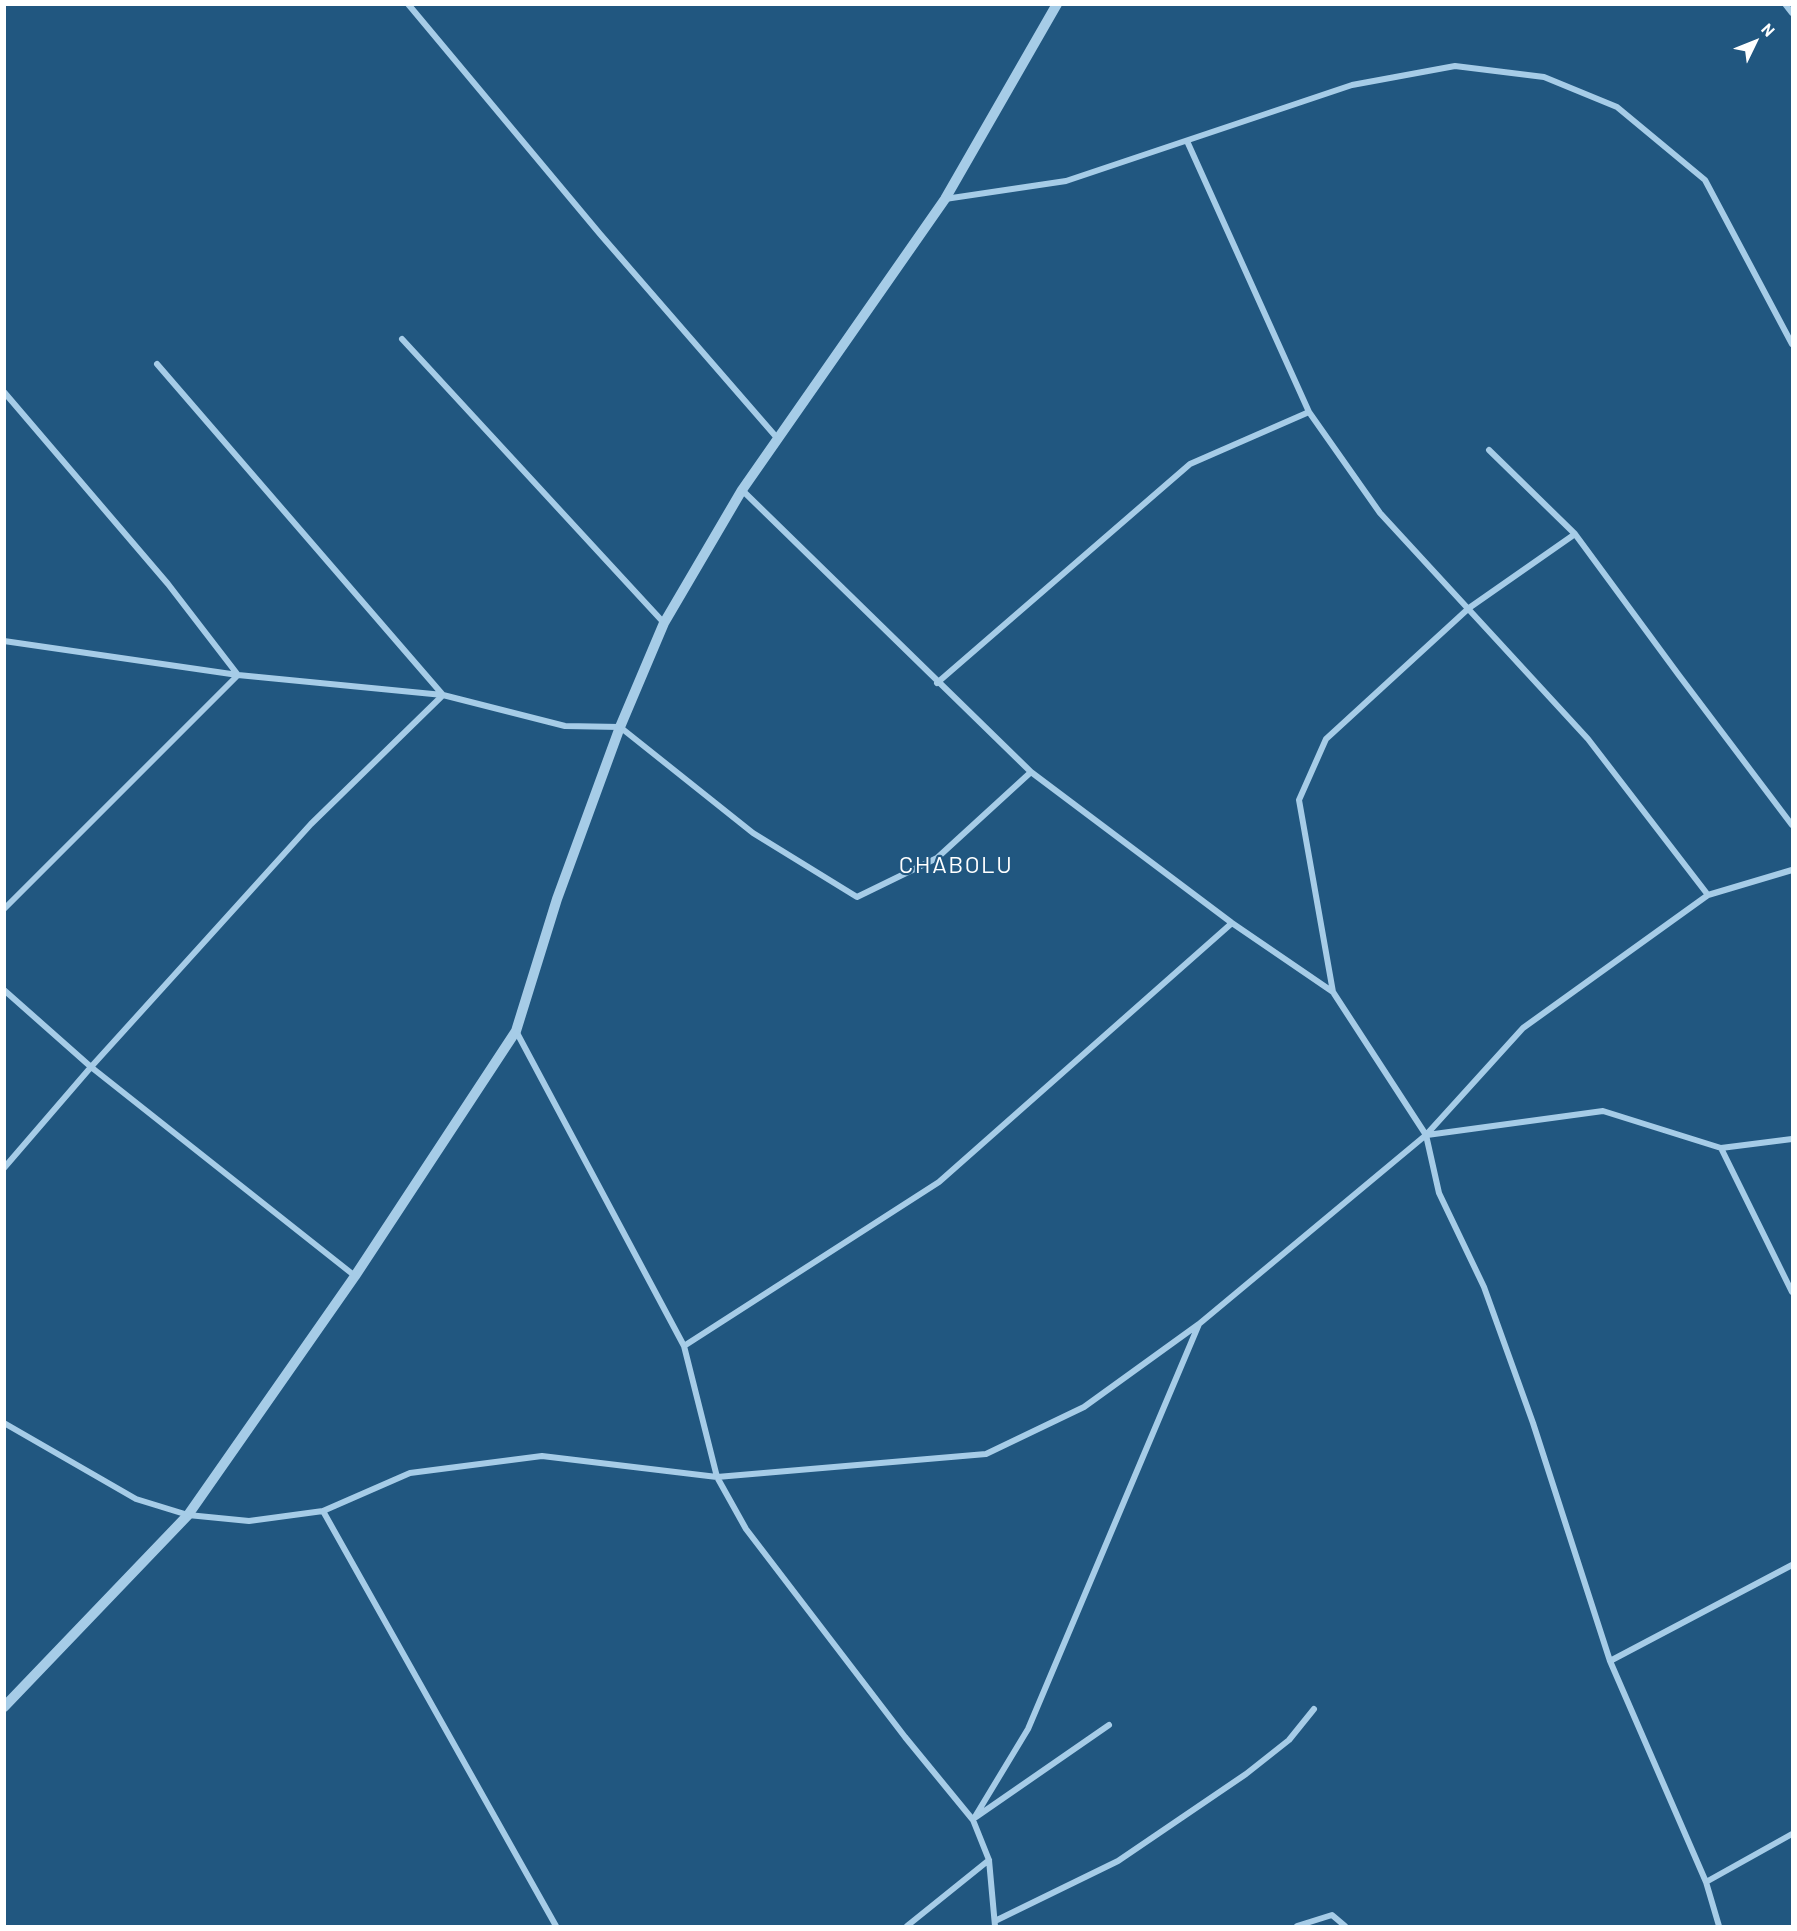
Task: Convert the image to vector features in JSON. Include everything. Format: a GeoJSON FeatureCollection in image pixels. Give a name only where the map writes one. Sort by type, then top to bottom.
{"type":"FeatureCollection","features":[{"type":"Feature","properties":{"kind":"street"},"geometry":{"type":"LineString","coordinates":[[408,4],[600,234],[778,438]]}},
{"type":"Feature","properties":{"kind":"street"},"geometry":{"type":"LineString","coordinates":[[4,1707],[188,1515],[355,1276],[516,1031],[557,899],[620,727],[664,622],[742,490],[945,199],[1057,4]]}},
{"type":"Feature","properties":{"kind":"street"},"geometry":{"type":"LineString","coordinates":[[1785,4],[1792,13]]}},
{"type":"Feature","properties":{"kind":"street"},"geometry":{"type":"LineString","coordinates":[[945,199],[1066,181],[1352,85],[1455,66],[1544,76],[1617,107],[1705,180],[1792,344]]}},
{"type":"Feature","properties":{"kind":"street"},"geometry":{"type":"LineString","coordinates":[[1187,141],[1309,412],[1380,513],[1588,739],[1708,895]]}},
{"type":"Feature","properties":{"kind":"street"},"geometry":{"type":"LineString","coordinates":[[402,339],[664,622]]}},
{"type":"Feature","properties":{"kind":"street"},"geometry":{"type":"LineString","coordinates":[[157,364],[443,694]]}},
{"type":"Feature","properties":{"kind":"street"},"geometry":{"type":"LineString","coordinates":[[4,392],[168,584],[238,675]]}},
{"type":"Feature","properties":{"kind":"street"},"geometry":{"type":"LineString","coordinates":[[938,683],[1190,464],[1309,412]]}},
{"type":"Feature","properties":{"kind":"street"},"geometry":{"type":"LineString","coordinates":[[1489,450],[1575,534],[1792,825]]}},
{"type":"Feature","properties":{"kind":"street"},"geometry":{"type":"LineString","coordinates":[[742,490],[1031,772],[1232,923],[1333,992],[1426,1135],[1439,1193],[1484,1287],[1533,1423],[1610,1661],[1706,1882],[1719,1926]]}},
{"type":"Feature","properties":{"kind":"street"},"geometry":{"type":"LineString","coordinates":[[1333,992],[1299,800],[1326,739],[1469,608],[1575,534]]}},
{"type":"Feature","properties":{"kind":"street"},"geometry":{"type":"LineString","coordinates":[[4,641],[238,675],[443,694],[564,726],[620,727],[753,833],[857,897],[938,858],[1031,772]]}},
{"type":"Feature","properties":{"kind":"street"},"geometry":{"type":"LineString","coordinates":[[4,909],[238,675]]}},
{"type":"Feature","properties":{"kind":"street"},"geometry":{"type":"LineString","coordinates":[[4,1168],[311,824],[443,694]]}},
{"type":"Feature","properties":{"kind":"street"},"geometry":{"type":"LineString","coordinates":[[4,1422],[136,1499],[188,1515],[249,1521],[323,1511],[410,1473],[542,1456],[717,1477],[986,1454],[1084,1407],[1199,1324],[1426,1135],[1523,1028],[1708,895],[1792,870]]}},
{"type":"Feature","properties":{"kind":"street"},"geometry":{"type":"LineString","coordinates":[[684,1346],[939,1182],[1232,923]]}},
{"type":"Feature","properties":{"kind":"street"},"geometry":{"type":"LineString","coordinates":[[4,990],[92,1067],[355,1276]]}},
{"type":"Feature","properties":{"kind":"street"},"geometry":{"type":"LineString","coordinates":[[516,1031],[684,1346],[717,1477],[746,1529],[904,1737],[974,1820],[989,1860],[995,1924],[1118,1861],[1246,1774],[1289,1740],[1314,1709]]}},
{"type":"Feature","properties":{"kind":"street"},"geometry":{"type":"LineString","coordinates":[[1426,1135],[1603,1111],[1721,1148],[1792,1138]]}},
{"type":"Feature","properties":{"kind":"street"},"geometry":{"type":"LineString","coordinates":[[1721,1148],[1792,1292]]}},
{"type":"Feature","properties":{"kind":"street"},"geometry":{"type":"LineString","coordinates":[[974,1820],[1028,1729],[1199,1324]]}},
{"type":"Feature","properties":{"kind":"street"},"geometry":{"type":"LineString","coordinates":[[323,1511],[556,1926]]}},
{"type":"Feature","properties":{"kind":"street"},"geometry":{"type":"LineString","coordinates":[[1610,1661],[1792,1565]]}},
{"type":"Feature","properties":{"kind":"street"},"geometry":{"type":"LineString","coordinates":[[974,1820],[1109,1725]]}},
{"type":"Feature","properties":{"kind":"street"},"geometry":{"type":"LineString","coordinates":[[1706,1882],[1792,1834]]}},
{"type":"Feature","properties":{"kind":"street"},"geometry":{"type":"LineString","coordinates":[[907,1926],[989,1860]]}},
{"type":"Feature","properties":{"kind":"street"},"geometry":{"type":"LineString","coordinates":[[1297,1926],[1332,1915],[1345,1926]]}},
{"type":"Feature","properties":{"kind":"district","name":"CHABOLU"},"geometry":{"type":"Point","coordinates":[956,865]}}]}
